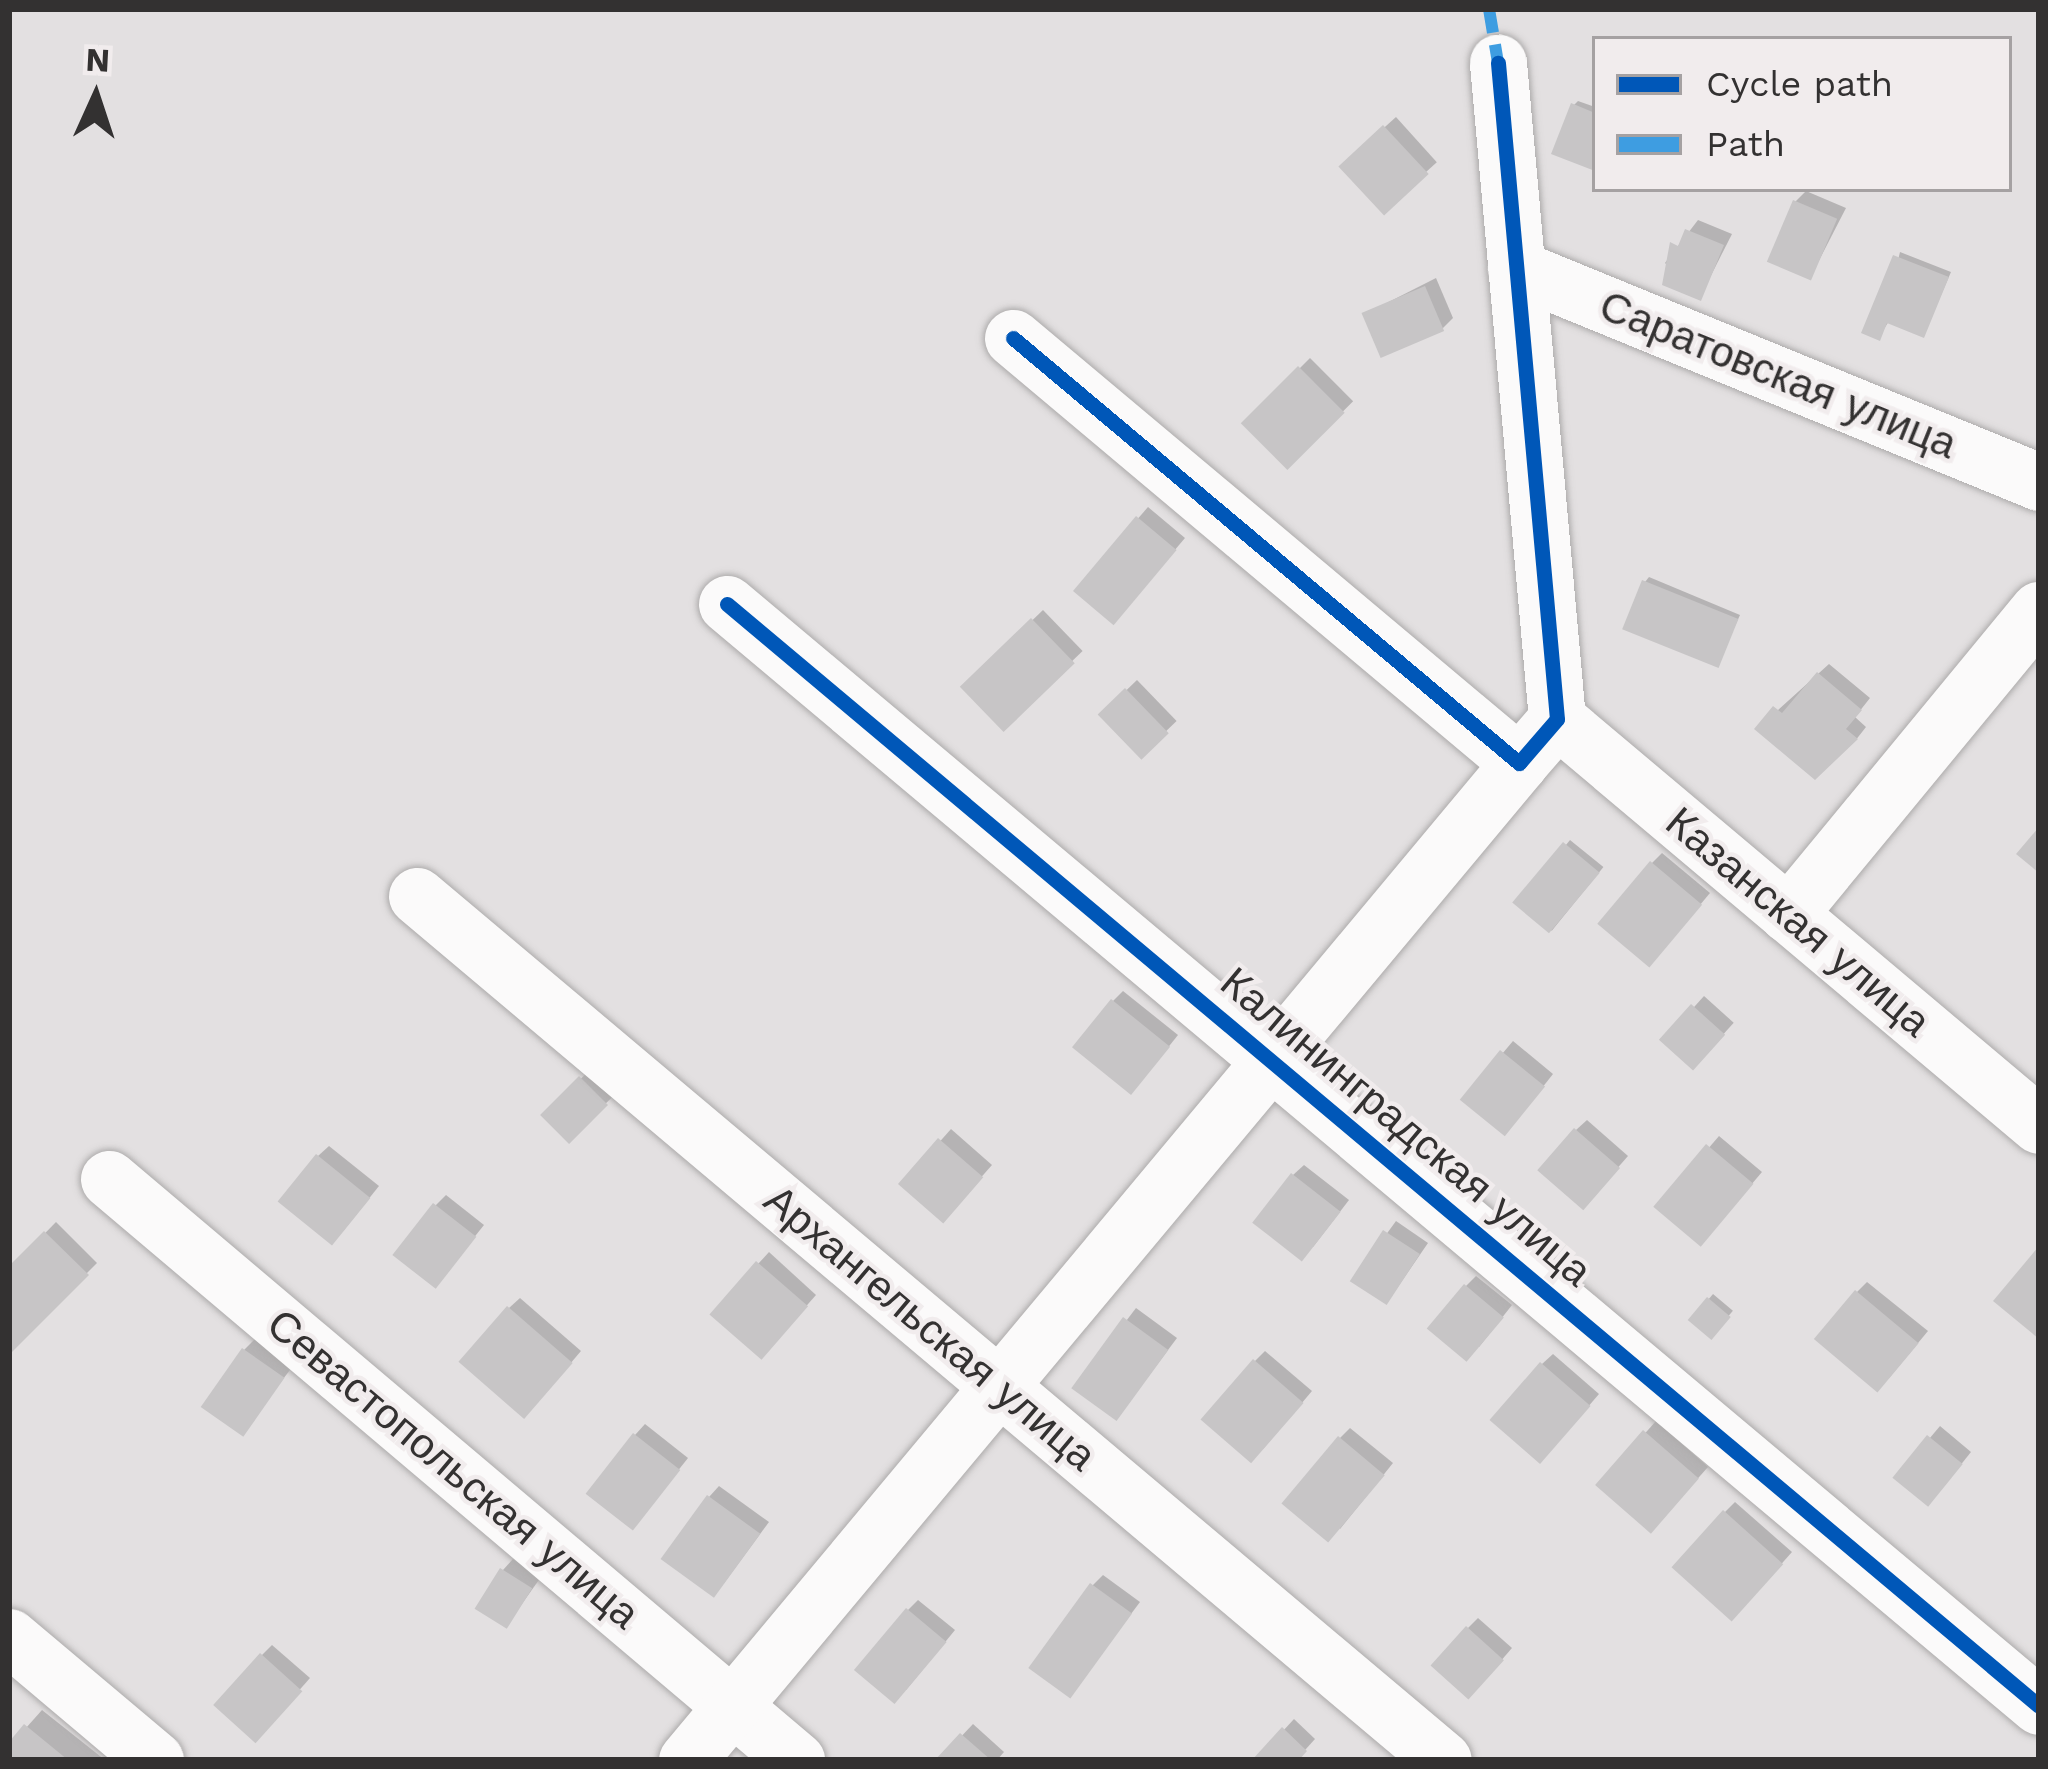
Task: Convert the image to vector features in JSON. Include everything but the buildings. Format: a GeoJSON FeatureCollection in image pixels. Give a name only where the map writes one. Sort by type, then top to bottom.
{"type":"FeatureCollection","features":[{"type":"Feature","properties":{"kind":"street"},"geometry":{"type":"LineString","coordinates":[[687,1760],[1002,1389],[1557,719],[1498,63]]}},
{"type":"Feature","properties":{"kind":"street","name":"Саратовская улица"},"geometry":{"type":"LineString","coordinates":[[1516,268],[2039,482]]}},
{"type":"Feature","properties":{"kind":"street"},"geometry":{"type":"LineString","coordinates":[[1013,338],[1520,763]]}},
{"type":"Feature","properties":{"kind":"street","name":"Калининградская улица"},"geometry":{"type":"LineString","coordinates":[[727,604],[2039,1706]]}},
{"type":"Feature","properties":{"kind":"street"},"geometry":{"type":"LineString","coordinates":[[1788,914],[2039,610]]}},
{"type":"Feature","properties":{"kind":"street","name":"Казанская улица"},"geometry":{"type":"LineString","coordinates":[[1557,719],[2039,1125]]}},
{"type":"Feature","properties":{"kind":"street","name":"Архангельская улица"},"geometry":{"type":"LineString","coordinates":[[417,896],[1443,1760]]}},
{"type":"Feature","properties":{"kind":"street","name":"Севастопольская улица"},"geometry":{"type":"LineString","coordinates":[[110,1179],[796,1760]]}},
{"type":"Feature","properties":{"kind":"street"},"geometry":{"type":"LineString","coordinates":[[9,1637],[154,1760]]}},
{"type":"Feature","properties":{"kind":"marked path"},"geometry":{"type":"LineString","coordinates":[[1489,9],[1498,63]]}},
{"type":"Feature","properties":{"kind":"cycle path"},"geometry":{"type":"LineString","coordinates":[[1013,338],[1519,763],[1557,719],[1498,63]]}},
{"type":"Feature","properties":{"kind":"cycle path"},"geometry":{"type":"LineString","coordinates":[[727,604],[2039,1706]]}}]}
